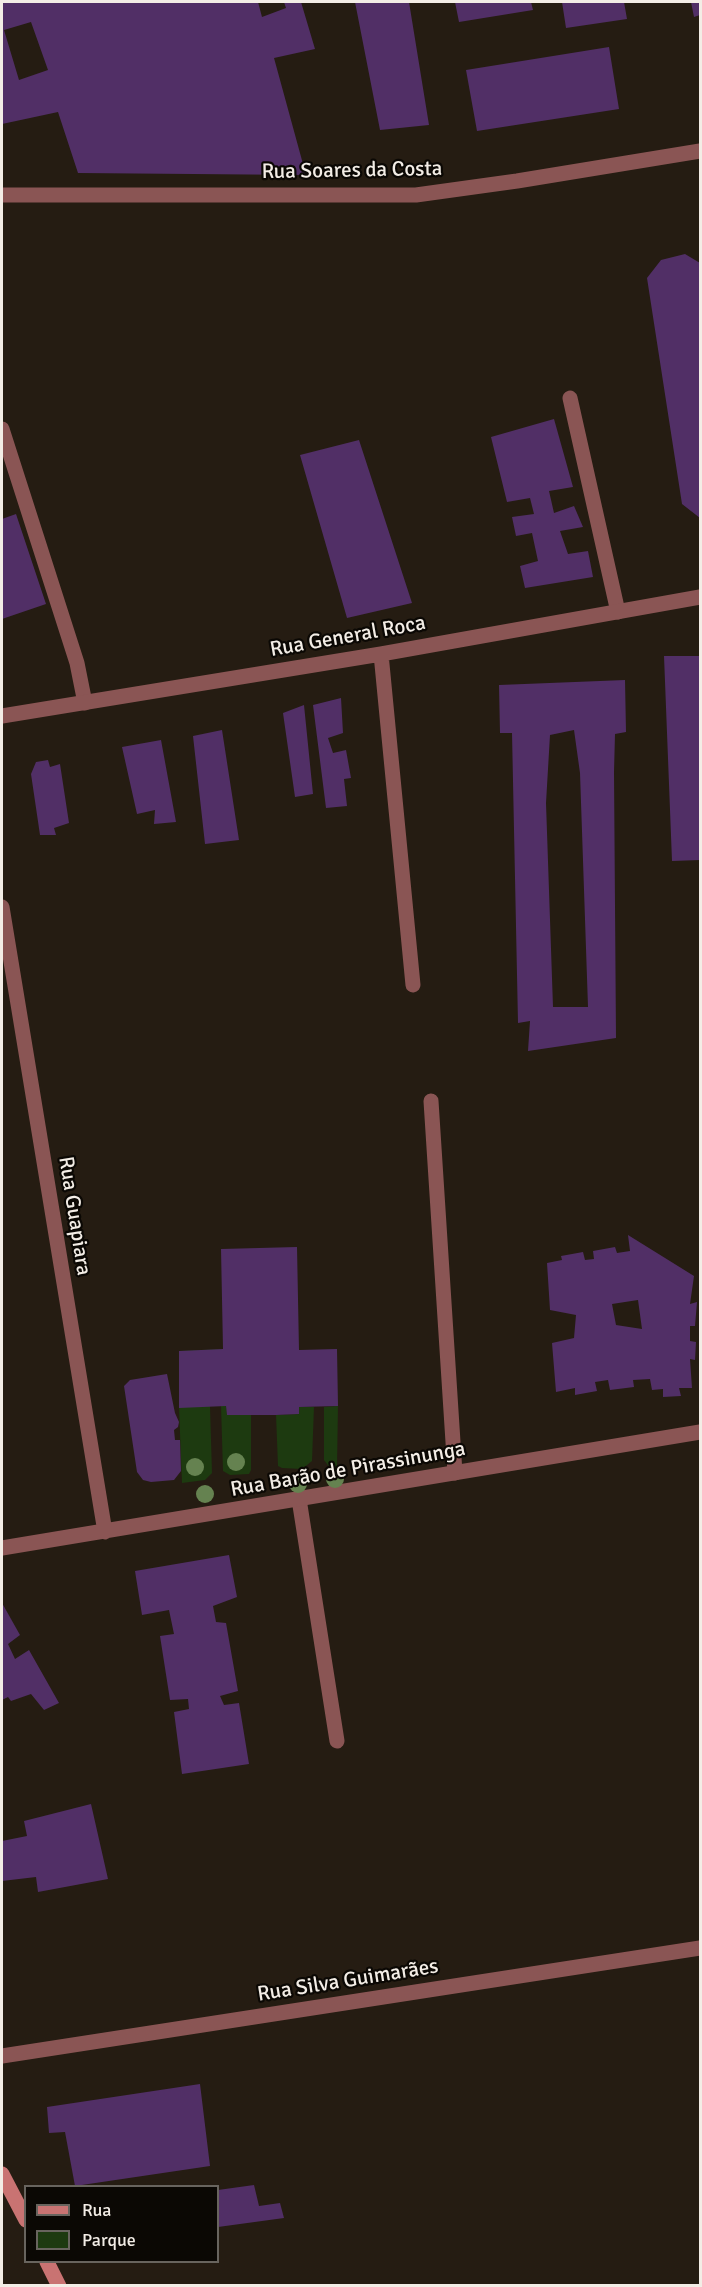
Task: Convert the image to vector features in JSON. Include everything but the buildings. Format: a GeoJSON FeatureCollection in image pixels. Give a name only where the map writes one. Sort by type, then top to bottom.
{"type":"FeatureCollection","features":[{"type":"Feature","properties":{"kind":"street","name":"Rua Soares da Costa"},"geometry":{"type":"LineString","coordinates":[[2,195],[416,195],[700,151]]}},
{"type":"Feature","properties":{"kind":"street"},"geometry":{"type":"LineString","coordinates":[[570,398],[618,612]]}},
{"type":"Feature","properties":{"kind":"street"},"geometry":{"type":"LineString","coordinates":[[2,429],[77,663],[85,703]]}},
{"type":"Feature","properties":{"kind":"street","name":"Rua General Roca"},"geometry":{"type":"LineString","coordinates":[[2,716],[381,654],[700,597]]}},
{"type":"Feature","properties":{"kind":"street"},"geometry":{"type":"LineString","coordinates":[[381,654],[413,985]]}},
{"type":"Feature","properties":{"kind":"street","name":"Rua Guapiara"},"geometry":{"type":"LineString","coordinates":[[2,907],[105,1532]]}},
{"type":"Feature","properties":{"kind":"street"},"geometry":{"type":"LineString","coordinates":[[431,1101],[455,1473]]}},
{"type":"Feature","properties":{"kind":"street","name":"Rua Barão de Pirassinunga"},"geometry":{"type":"LineString","coordinates":[[2,1548],[700,1432]]}},
{"type":"Feature","properties":{"kind":"street"},"geometry":{"type":"LineString","coordinates":[[298,1499],[337,1741]]}},
{"type":"Feature","properties":{"kind":"street","name":"Rua Silva Guimarães"},"geometry":{"type":"LineString","coordinates":[[2,2056],[700,1948]]}},
{"type":"Feature","properties":{"kind":"street"},"geometry":{"type":"LineString","coordinates":[[2,2174],[24,2216]]}},
{"type":"Feature","properties":{"kind":"street"},"geometry":{"type":"LineString","coordinates":[[48,2263],[59,2286]]}},
{"type":"Feature","properties":{"kind":"green space"},"geometry":{"type":"Polygon","coordinates":[[[223,1349],[227,1414],[251,1414],[251,1470],[249,1474],[230,1475],[223,1471],[221,1406],[210,1406],[212,1473],[205,1480],[182,1483],[179,1351],[223,1349]]]}},
{"type":"Feature","properties":{"kind":"green space"},"geometry":{"type":"Polygon","coordinates":[[[338,1406],[337,1468],[330,1468],[324,1460],[324,1407],[338,1406]]]}},
{"type":"Feature","properties":{"kind":"green space"},"geometry":{"type":"Polygon","coordinates":[[[299,1407],[314,1407],[312,1461],[302,1469],[282,1468],[278,1466],[276,1415],[299,1414],[299,1407]]]}}]}
